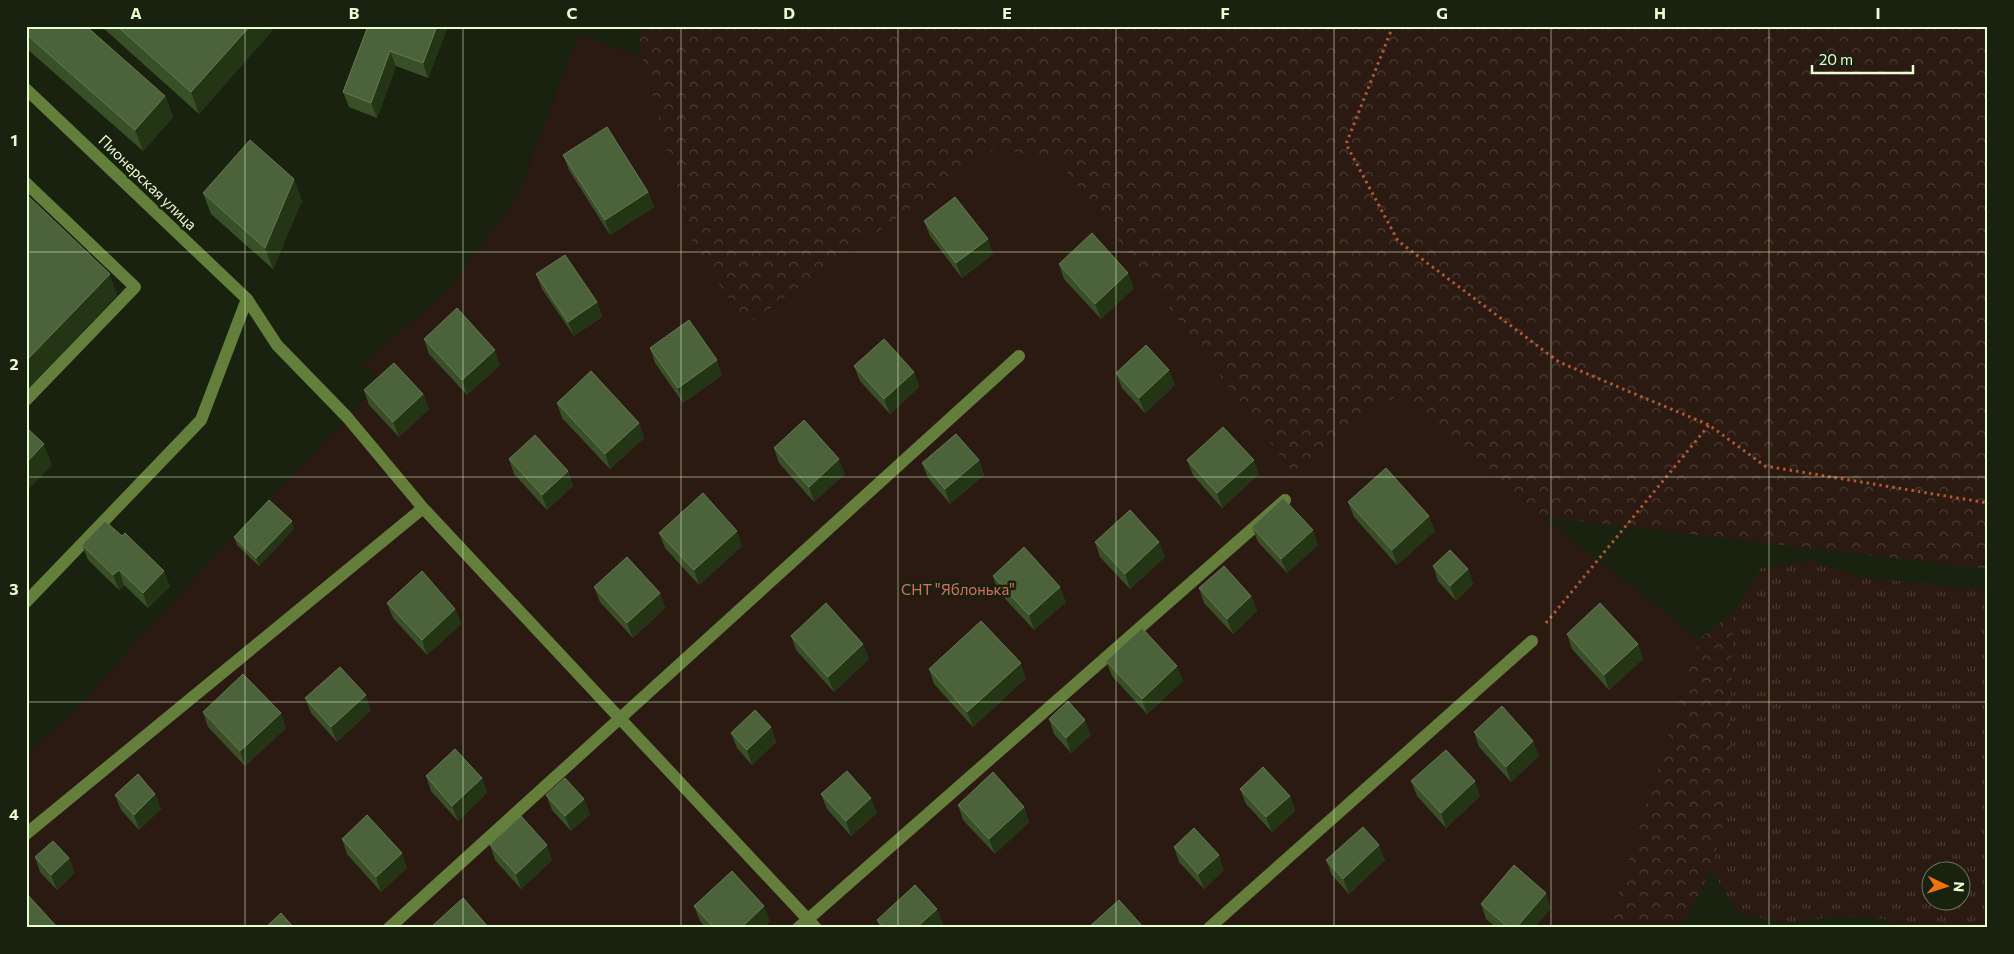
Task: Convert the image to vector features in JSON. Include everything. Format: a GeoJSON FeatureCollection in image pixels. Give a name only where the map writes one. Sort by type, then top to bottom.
{"type":"FeatureCollection","features":[{"type":"Feature","properties":{"kind":"street","name":"Пионерская улица"},"geometry":{"type":"LineString","coordinates":[[26,89],[247,299],[277,345],[347,417],[423,508],[812,923]]}},
{"type":"Feature","properties":{"kind":"street"},"geometry":{"type":"LineString","coordinates":[[26,183],[135,287],[26,400]]}},
{"type":"Feature","properties":{"kind":"street"},"geometry":{"type":"LineString","coordinates":[[26,602],[201,420],[247,299]]}},
{"type":"Feature","properties":{"kind":"street"},"geometry":{"type":"LineString","coordinates":[[389,928],[1019,356]]}},
{"type":"Feature","properties":{"kind":"street"},"geometry":{"type":"LineString","coordinates":[[798,928],[812,923],[1285,500]]}},
{"type":"Feature","properties":{"kind":"street"},"geometry":{"type":"LineString","coordinates":[[26,834],[423,508]]}},
{"type":"Feature","properties":{"kind":"street"},"geometry":{"type":"LineString","coordinates":[[1209,928],[1532,641]]}},
{"type":"Feature","properties":{"kind":"path"},"geometry":{"type":"LineString","coordinates":[[1393,26],[1346,144],[1398,241],[1559,362],[1709,425],[1765,466],[1988,502]]}},
{"type":"Feature","properties":{"kind":"path"},"geometry":{"type":"LineString","coordinates":[[1532,641],[1709,425]]}},
{"type":"Feature","properties":{"kind":"green space"},"geometry":{"type":"Polygon","coordinates":[[[638,26],[1988,26],[1988,569],[1543,517],[1399,394],[1293,474],[1059,162],[996,148],[748,324],[695,253],[642,57],[638,26]]]}},
{"type":"Feature","properties":{"kind":"green space","name":"СНТ \"Яблонька\""},"geometry":{"type":"Polygon","coordinates":[[[578,34],[642,57],[695,253],[748,324],[996,148],[1059,161],[1293,473],[1399,394],[1543,517],[1699,639],[1607,928],[26,928],[26,753],[69,717],[184,589],[381,382],[363,363],[448,290],[518,195],[578,34]]]}},
{"type":"Feature","properties":{"kind":"green space"},"geometry":{"type":"Polygon","coordinates":[[[1812,561],[1860,577],[1988,590],[1988,928],[1897,928],[1887,919],[1836,916],[1787,924],[1737,912],[1711,870],[1724,822],[1731,771],[1730,720],[1734,612],[1761,568],[1812,561]]]}},
{"type":"Feature","properties":{"kind":"green space"},"geometry":{"type":"Polygon","coordinates":[[[1734,612],[1730,720],[1731,771],[1724,822],[1711,870],[1682,928],[1607,928],[1699,639],[1734,612]]]}},
{"type":"Feature","properties":{"kind":"building"},"geometry":{"type":"Polygon","coordinates":[[[26,26],[86,26],[165,96],[135,130],[26,34],[26,26]]]}},
{"type":"Feature","properties":{"kind":"building"},"geometry":{"type":"Polygon","coordinates":[[[117,26],[250,26],[191,92],[117,26]]]}},
{"type":"Feature","properties":{"kind":"building"},"geometry":{"type":"Polygon","coordinates":[[[368,26],[437,26],[423,63],[390,51],[371,103],[343,92],[368,26]]]}},
{"type":"Feature","properties":{"kind":"building"},"geometry":{"type":"Polygon","coordinates":[[[607,127],[648,192],[605,220],[563,155],[607,127]]]}},
{"type":"Feature","properties":{"kind":"building"},"geometry":{"type":"Polygon","coordinates":[[[250,140],[294,179],[265,248],[203,193],[250,140]]]}},
{"type":"Feature","properties":{"kind":"building"},"geometry":{"type":"Polygon","coordinates":[[[26,194],[110,274],[26,361],[26,194]]]}},
{"type":"Feature","properties":{"kind":"building"},"geometry":{"type":"Polygon","coordinates":[[[955,197],[988,239],[956,263],[924,221],[955,197]]]}},
{"type":"Feature","properties":{"kind":"building"},"geometry":{"type":"Polygon","coordinates":[[[1092,233],[1128,273],[1095,304],[1059,264],[1092,233]]]}},
{"type":"Feature","properties":{"kind":"building"},"geometry":{"type":"Polygon","coordinates":[[[565,255],[597,302],[568,322],[536,274],[565,255]]]}},
{"type":"Feature","properties":{"kind":"building"},"geometry":{"type":"Polygon","coordinates":[[[457,308],[495,350],[462,380],[424,339],[457,308]]]}},
{"type":"Feature","properties":{"kind":"building"},"geometry":{"type":"Polygon","coordinates":[[[689,320],[717,360],[678,388],[650,348],[689,320]]]}},
{"type":"Feature","properties":{"kind":"building"},"geometry":{"type":"Polygon","coordinates":[[[884,339],[914,372],[884,399],[854,366],[884,339]]]}},
{"type":"Feature","properties":{"kind":"building"},"geometry":{"type":"Polygon","coordinates":[[[1146,345],[1169,370],[1139,398],[1116,373],[1146,345]]]}},
{"type":"Feature","properties":{"kind":"building"},"geometry":{"type":"Polygon","coordinates":[[[394,363],[423,394],[393,422],[364,390],[394,363]]]}},
{"type":"Feature","properties":{"kind":"building"},"geometry":{"type":"Polygon","coordinates":[[[591,371],[639,423],[605,454],[557,403],[591,371]]]}},
{"type":"Feature","properties":{"kind":"building"},"geometry":{"type":"Polygon","coordinates":[[[804,420],[839,459],[809,487],[774,448],[804,420]]]}},
{"type":"Feature","properties":{"kind":"building"},"geometry":{"type":"Polygon","coordinates":[[[26,427],[44,444],[26,463],[26,427]]]}},
{"type":"Feature","properties":{"kind":"building"},"geometry":{"type":"Polygon","coordinates":[[[1223,427],[1254,460],[1217,493],[1187,460],[1223,427]]]}},
{"type":"Feature","properties":{"kind":"building"},"geometry":{"type":"Polygon","coordinates":[[[956,434],[979,460],[945,489],[922,463],[956,434]]]}},
{"type":"Feature","properties":{"kind":"building"},"geometry":{"type":"Polygon","coordinates":[[[535,435],[568,471],[542,495],[509,459],[535,435]]]}},
{"type":"Feature","properties":{"kind":"building"},"geometry":{"type":"Polygon","coordinates":[[[1386,468],[1429,516],[1392,550],[1348,502],[1386,468]]]}},
{"type":"Feature","properties":{"kind":"building"},"geometry":{"type":"Polygon","coordinates":[[[703,493],[737,531],[694,570],[659,533],[703,493]]]}},
{"type":"Feature","properties":{"kind":"building"},"geometry":{"type":"Polygon","coordinates":[[[1283,498],[1313,530],[1281,559],[1252,527],[1283,498]]]}},
{"type":"Feature","properties":{"kind":"building"},"geometry":{"type":"Polygon","coordinates":[[[269,500],[292,521],[256,558],[234,537],[269,500]]]}},
{"type":"Feature","properties":{"kind":"building"},"geometry":{"type":"Polygon","coordinates":[[[1130,510],[1159,542],[1125,574],[1095,542],[1130,510]]]}},
{"type":"Feature","properties":{"kind":"building"},"geometry":{"type":"Polygon","coordinates":[[[105,521],[122,536],[125,533],[164,571],[143,593],[119,570],[113,575],[82,545],[105,521]]]}},
{"type":"Feature","properties":{"kind":"building"},"geometry":{"type":"Polygon","coordinates":[[[1024,547],[1060,587],[1029,615],[993,576],[1024,547]]]}},
{"type":"Feature","properties":{"kind":"building"},"geometry":{"type":"Polygon","coordinates":[[[1450,550],[1468,569],[1450,586],[1433,566],[1450,550]]]}},
{"type":"Feature","properties":{"kind":"building"},"geometry":{"type":"Polygon","coordinates":[[[627,557],[660,593],[627,623],[594,587],[627,557]]]}},
{"type":"Feature","properties":{"kind":"building"},"geometry":{"type":"Polygon","coordinates":[[[1224,566],[1251,596],[1227,619],[1199,588],[1224,566]]]}},
{"type":"Feature","properties":{"kind":"building"},"geometry":{"type":"Polygon","coordinates":[[[422,571],[455,609],[422,640],[387,603],[422,571]]]}},
{"type":"Feature","properties":{"kind":"building"},"geometry":{"type":"Polygon","coordinates":[[[826,603],[863,644],[828,677],[791,636],[826,603]]]}},
{"type":"Feature","properties":{"kind":"building"},"geometry":{"type":"Polygon","coordinates":[[[1600,603],[1638,644],[1604,675],[1567,634],[1600,603]]]}},
{"type":"Feature","properties":{"kind":"building"},"geometry":{"type":"Polygon","coordinates":[[[981,621],[1021,663],[967,712],[929,669],[981,621]]]}},
{"type":"Feature","properties":{"kind":"building"},"geometry":{"type":"Polygon","coordinates":[[[1142,628],[1177,666],[1142,699],[1106,661],[1142,628]]]}},
{"type":"Feature","properties":{"kind":"building"},"geometry":{"type":"Polygon","coordinates":[[[340,667],[366,695],[331,727],[305,698],[340,667]]]}},
{"type":"Feature","properties":{"kind":"building"},"geometry":{"type":"Polygon","coordinates":[[[243,674],[281,713],[240,751],[203,712],[243,674]]]}},
{"type":"Feature","properties":{"kind":"building"},"geometry":{"type":"Polygon","coordinates":[[[1068,701],[1085,720],[1066,738],[1049,719],[1068,701]]]}},
{"type":"Feature","properties":{"kind":"building"},"geometry":{"type":"Polygon","coordinates":[[[1502,706],[1533,741],[1506,767],[1474,732],[1502,706]]]}},
{"type":"Feature","properties":{"kind":"building"},"geometry":{"type":"Polygon","coordinates":[[[755,710],[771,727],[747,750],[731,733],[755,710]]]}},
{"type":"Feature","properties":{"kind":"building"},"geometry":{"type":"Polygon","coordinates":[[[455,749],[482,778],[452,806],[426,776],[455,749]]]}},
{"type":"Feature","properties":{"kind":"building"},"geometry":{"type":"Polygon","coordinates":[[[1446,750],[1475,781],[1441,813],[1411,781],[1446,750]]]}},
{"type":"Feature","properties":{"kind":"building"},"geometry":{"type":"Polygon","coordinates":[[[1263,767],[1290,796],[1266,817],[1240,789],[1263,767]]]}},
{"type":"Feature","properties":{"kind":"building"},"geometry":{"type":"Polygon","coordinates":[[[847,771],[871,798],[846,821],[821,794],[847,771]]]}},
{"type":"Feature","properties":{"kind":"building"},"geometry":{"type":"Polygon","coordinates":[[[993,772],[1024,807],[989,839],[958,805],[993,772]]]}},
{"type":"Feature","properties":{"kind":"building"},"geometry":{"type":"Polygon","coordinates":[[[138,774],[155,794],[134,815],[115,795],[138,774]]]}},
{"type":"Feature","properties":{"kind":"building"},"geometry":{"type":"Polygon","coordinates":[[[565,778],[584,799],[565,816],[546,795],[565,778]]]}},
{"type":"Feature","properties":{"kind":"building"},"geometry":{"type":"Polygon","coordinates":[[[367,815],[402,853],[376,877],[342,839],[367,815]]]}},
{"type":"Feature","properties":{"kind":"building"},"geometry":{"type":"Polygon","coordinates":[[[521,816],[547,845],[516,874],[490,845],[521,816]]]}},
{"type":"Feature","properties":{"kind":"building"},"geometry":{"type":"Polygon","coordinates":[[[1363,827],[1379,845],[1343,879],[1326,860],[1363,827]]]}},
{"type":"Feature","properties":{"kind":"building"},"geometry":{"type":"Polygon","coordinates":[[[1194,828],[1219,855],[1198,874],[1174,847],[1194,828]]]}},
{"type":"Feature","properties":{"kind":"building"},"geometry":{"type":"Polygon","coordinates":[[[53,841],[69,858],[51,875],[35,857],[53,841]]]}},
{"type":"Feature","properties":{"kind":"building"},"geometry":{"type":"Polygon","coordinates":[[[1514,865],[1546,893],[1516,928],[1509,928],[1481,904],[1514,865]]]}},
{"type":"Feature","properties":{"kind":"building"},"geometry":{"type":"Polygon","coordinates":[[[732,871],[764,906],[741,928],[714,928],[694,906],[732,871]]]}},
{"type":"Feature","properties":{"kind":"building"},"geometry":{"type":"Polygon","coordinates":[[[915,885],[937,909],[916,928],[884,928],[877,920],[915,885]]]}},
{"type":"Feature","properties":{"kind":"building"},"geometry":{"type":"Polygon","coordinates":[[[26,893],[57,927],[56,928],[26,928],[26,893]]]}},
{"type":"Feature","properties":{"kind":"building"},"geometry":{"type":"Polygon","coordinates":[[[463,898],[489,928],[430,928],[463,898]]]}},
{"type":"Feature","properties":{"kind":"building"},"geometry":{"type":"Polygon","coordinates":[[[1119,900],[1144,928],[1088,928],[1119,900]]]}},
{"type":"Feature","properties":{"kind":"building"},"geometry":{"type":"Polygon","coordinates":[[[281,913],[294,928],[265,928],[281,913]]]}}]}
